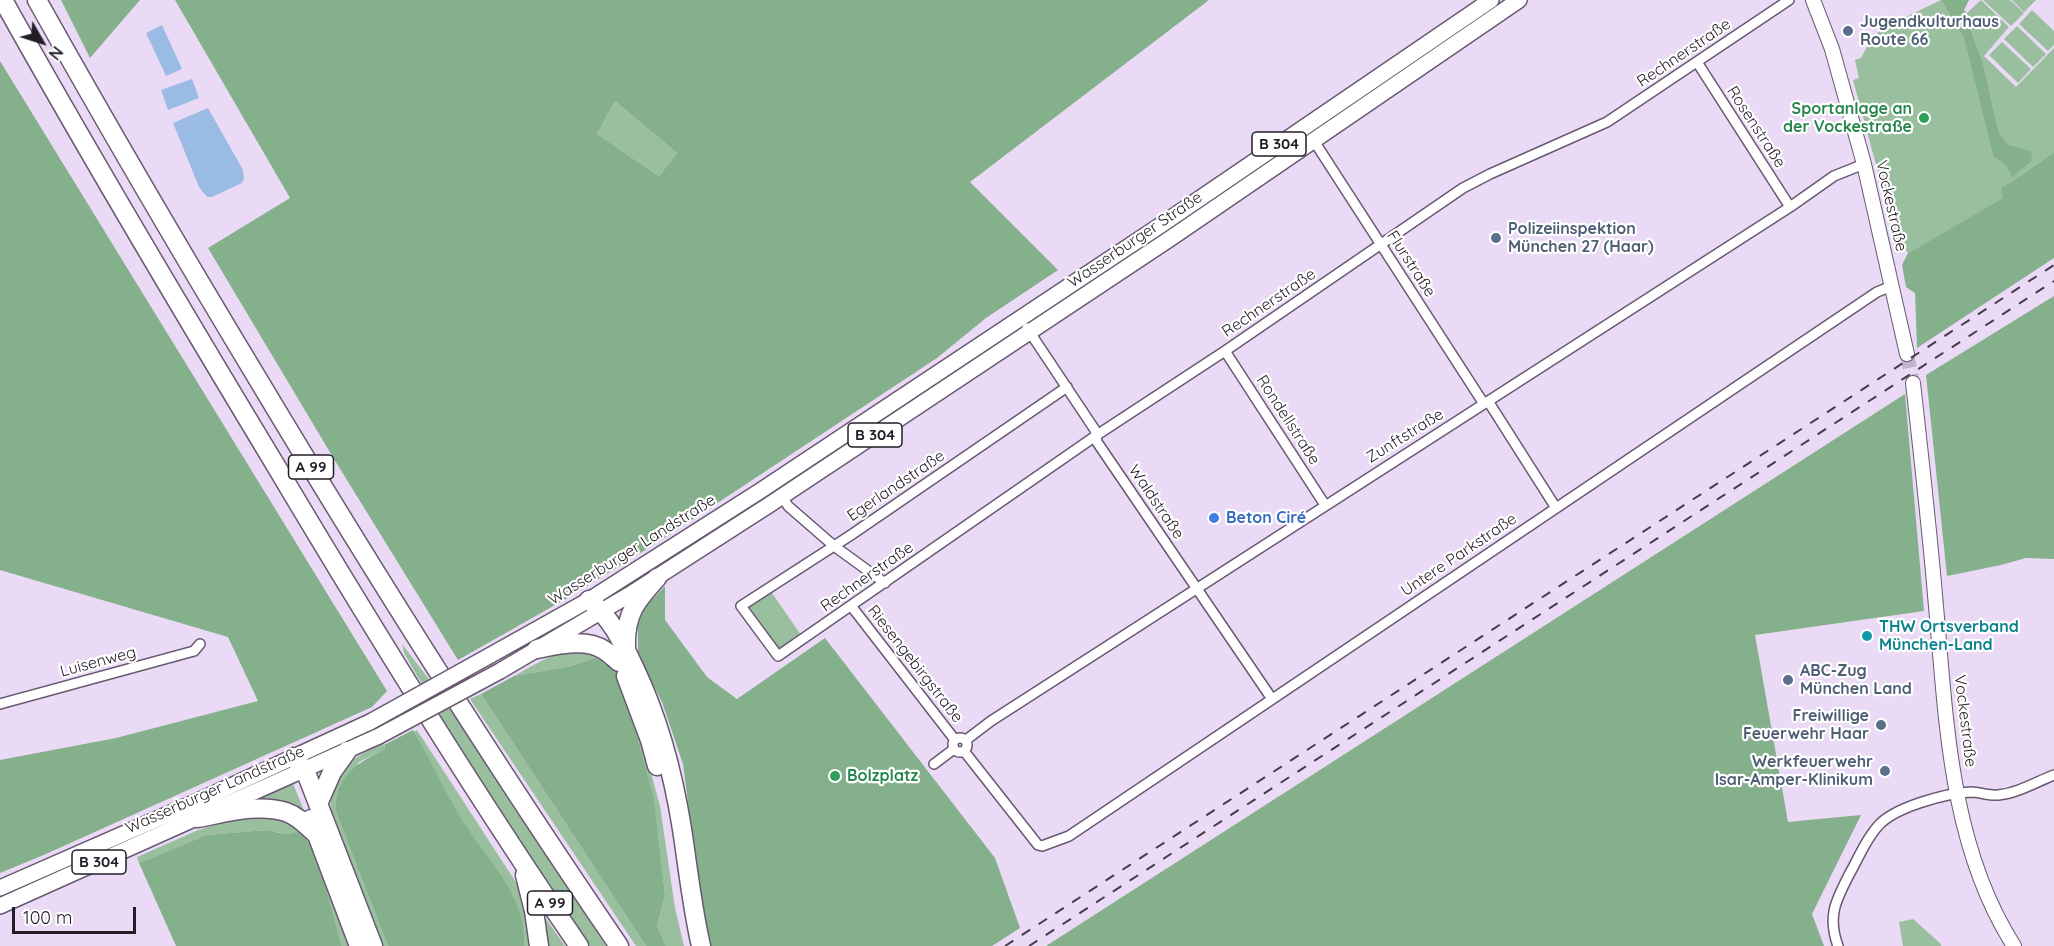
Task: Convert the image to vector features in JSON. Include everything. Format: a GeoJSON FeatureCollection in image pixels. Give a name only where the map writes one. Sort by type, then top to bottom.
{"type":"FeatureCollection","features":[{"type":"Feature","properties":{"kind":"highway","name":"A 99"},"geometry":{"type":"LineString","coordinates":[[3,0],[58,100],[174,298],[355,599],[520,859],[579,946]]}},
{"type":"Feature","properties":{"kind":"highway","name":"A 99"},"geometry":{"type":"LineString","coordinates":[[37,0],[176,243],[328,495],[436,668],[619,946]]}},
{"type":"Feature","properties":{"kind":"highway"},"geometry":{"type":"LineString","coordinates":[[657,578],[636,603],[627,623],[623,657],[627,678],[650,740],[664,791],[683,921],[690,946]]}},
{"type":"Feature","properties":{"kind":"highway"},"geometry":{"type":"LineString","coordinates":[[594,609],[650,700],[663,739],[682,830],[694,916],[701,946]]}},
{"type":"Feature","properties":{"kind":"highway"},"geometry":{"type":"LineString","coordinates":[[537,649],[559,645],[593,645],[623,657]]}},
{"type":"Feature","properties":{"kind":"highway"},"geometry":{"type":"LineString","coordinates":[[318,804],[332,772],[347,751]]}},
{"type":"Feature","properties":{"kind":"highway"},"geometry":{"type":"LineString","coordinates":[[298,767],[318,804],[373,946]]}},
{"type":"Feature","properties":{"kind":"highway"},"geometry":{"type":"LineString","coordinates":[[298,767],[318,836],[359,946]]}},
{"type":"Feature","properties":{"kind":"highway"},"geometry":{"type":"LineString","coordinates":[[198,818],[258,808],[272,809],[288,813],[305,823],[318,836]]}},
{"type":"Feature","properties":{"kind":"highway"},"geometry":{"type":"LineString","coordinates":[[520,859],[534,911],[539,946]]}},
{"type":"Feature","properties":{"kind":"main road","name":"Wasserburger Straße"},"geometry":{"type":"LineString","coordinates":[[760,491],[1021,318],[1491,0]]}},
{"type":"Feature","properties":{"kind":"main road","name":"Wasserburger Straße"},"geometry":{"type":"LineString","coordinates":[[775,501],[1314,141],[1519,0]]}},
{"type":"Feature","properties":{"kind":"main road","name":"Vockestraße"},"geometry":{"type":"LineString","coordinates":[[1813,0],[1832,49],[1864,164],[1908,354]]}},
{"type":"Feature","properties":{"kind":"main road","name":"Vockestraße"},"geometry":{"type":"LineString","coordinates":[[1913,383],[1931,543],[1947,730],[1958,795],[1977,868],[2014,946]]}},
{"type":"Feature","properties":{"kind":"main road","name":"Wasserburger Landstraße"},"geometry":{"type":"LineString","coordinates":[[0,888],[380,736],[537,649],[760,491]]}},
{"type":"Feature","properties":{"kind":"main road","name":"Wasserburger Landstraße"},"geometry":{"type":"LineString","coordinates":[[0,906],[198,818],[298,767],[370,722],[489,656],[657,578],[775,501]]}},
{"type":"Feature","properties":{"kind":"street","name":"Rechnerstraße"},"geometry":{"type":"LineString","coordinates":[[780,656],[1097,435],[1476,181],[1599,126],[1789,0]]}},
{"type":"Feature","properties":{"kind":"street","name":"Rosenstraße"},"geometry":{"type":"LineString","coordinates":[[1697,62],[1790,207]]}},
{"type":"Feature","properties":{"kind":"street","name":"Flurstraße"},"geometry":{"type":"LineString","coordinates":[[1314,141],[1381,246],[1556,508]]}},
{"type":"Feature","properties":{"kind":"street","name":"Zunftstraße"},"geometry":{"type":"LineString","coordinates":[[966,740],[991,721],[1790,207],[1834,176],[1864,164]]}},
{"type":"Feature","properties":{"kind":"street","name":"Untere Parkstraße"},"geometry":{"type":"LineString","coordinates":[[964,751],[1032,840],[1042,846],[1069,836],[1877,292],[1892,286]]}},
{"type":"Feature","properties":{"kind":"street","name":"Waldstraße"},"geometry":{"type":"LineString","coordinates":[[1021,318],[1097,435],[1098,442],[1272,699]]}},
{"type":"Feature","properties":{"kind":"street","name":"Rondellstraße"},"geometry":{"type":"LineString","coordinates":[[1225,351],[1325,505]]}},
{"type":"Feature","properties":{"kind":"street","name":"Egerlandstraße"},"geometry":{"type":"LineString","coordinates":[[780,656],[741,606],[834,546],[1067,387]]}},
{"type":"Feature","properties":{"kind":"street"},"geometry":{"type":"LineString","coordinates":[[775,501],[788,506],[834,546],[885,583]]}},
{"type":"Feature","properties":{"kind":"street","name":"Riesengebirgstraße"},"geometry":{"type":"LineString","coordinates":[[852,607],[954,744],[934,764]]}},
{"type":"Feature","properties":{"kind":"street","name":"Luisenweg"},"geometry":{"type":"LineString","coordinates":[[0,704],[194,651],[200,644]]}},
{"type":"Feature","properties":{"kind":"street"},"geometry":{"type":"LineString","coordinates":[[960,738],[966,740],[967,746],[964,751],[958,752],[954,744],[960,738]]}},
{"type":"Feature","properties":{"kind":"street"},"geometry":{"type":"LineString","coordinates":[[1838,946],[1832,924],[1834,905],[1877,826],[1886,818],[1898,811],[1925,802],[1970,792],[1996,796],[2011,793],[2054,775]]}},
{"type":"Feature","properties":{"kind":"green space"},"geometry":{"type":"Polygon","coordinates":[[[61,0],[140,0],[90,58],[61,0]]]}},
{"type":"Feature","properties":{"kind":"green space"},"geometry":{"type":"Polygon","coordinates":[[[175,0],[1209,0],[970,182],[1058,270],[986,318],[937,358],[666,537],[571,596],[458,660],[208,248],[290,198],[175,0]],[[615,101],[597,134],[659,176],[677,153],[615,101]]]}},
{"type":"Feature","properties":{"kind":"green space","name":"Sportanlage an der Vockestraße"},"geometry":{"type":"Polygon","coordinates":[[[1941,0],[1964,39],[1993,156],[2006,166],[2012,176],[2032,161],[2009,145],[1999,133],[1983,63],[1964,9],[1967,13],[1981,0],[2009,27],[1984,56],[2016,87],[2054,48],[2054,152],[2001,187],[2004,198],[1908,253],[1896,238],[1853,80],[1859,78],[1855,60],[1861,58],[1869,43],[1881,29],[1941,0]]]}},
{"type":"Feature","properties":{"kind":"green space"},"geometry":{"type":"Polygon","coordinates":[[[1941,0],[1969,0],[1964,10],[1983,63],[1999,133],[2009,145],[2031,151],[2032,161],[2012,177],[2006,166],[1993,156],[1964,39],[1941,0]]]}},
{"type":"Feature","properties":{"kind":"green space"},"geometry":{"type":"Polygon","coordinates":[[[1983,0],[2010,0],[2024,13],[2011,26],[1983,0]]]}},
{"type":"Feature","properties":{"kind":"green space"},"geometry":{"type":"Polygon","coordinates":[[[2012,0],[2036,0],[2024,12],[2012,0]]]}},
{"type":"Feature","properties":{"kind":"green space"},"geometry":{"type":"Polygon","coordinates":[[[2032,10],[2054,31],[2054,45],[2048,51],[2019,24],[2032,10]]]}},
{"type":"Feature","properties":{"kind":"green space"},"geometry":{"type":"Polygon","coordinates":[[[2017,26],[2046,54],[2033,67],[2004,39],[2017,26]]]}},
{"type":"Feature","properties":{"kind":"green space"},"geometry":{"type":"Polygon","coordinates":[[[2002,42],[2031,69],[2018,83],[1989,55],[2002,42]]]}},
{"type":"Feature","properties":{"kind":"green space"},"geometry":{"type":"Polygon","coordinates":[[[1422,56],[1424,59],[1092,284],[1112,266],[1422,56]]]}},
{"type":"Feature","properties":{"kind":"green space"},"geometry":{"type":"Polygon","coordinates":[[[0,61],[387,691],[372,707],[0,873],[0,760],[116,738],[258,701],[228,637],[0,570],[0,61]]]}},
{"type":"Feature","properties":{"kind":"green space"},"geometry":{"type":"Polygon","coordinates":[[[615,101],[677,153],[659,176],[597,134],[615,101]]]}},
{"type":"Feature","properties":{"kind":"green space"},"geometry":{"type":"Polygon","coordinates":[[[2054,152],[2054,258],[1917,348],[1915,293],[1906,287],[1902,265],[1908,253],[2003,198],[2001,187],[2054,152]]]}},
{"type":"Feature","properties":{"kind":"green space"},"geometry":{"type":"Polygon","coordinates":[[[2054,296],[2054,559],[2026,558],[1947,576],[1926,375],[2054,296]]]}},
{"type":"Feature","properties":{"kind":"green space"},"geometry":{"type":"Polygon","coordinates":[[[1905,394],[1924,611],[1755,635],[1788,822],[1861,815],[1812,914],[1824,946],[1046,946],[1905,394]]]}},
{"type":"Feature","properties":{"kind":"green space"},"geometry":{"type":"Polygon","coordinates":[[[665,586],[665,620],[707,677],[737,699],[825,638],[995,858],[1020,928],[992,946],[710,946],[704,923],[683,764],[662,702],[638,655],[638,625],[645,607],[665,586]]]}},
{"type":"Feature","properties":{"kind":"green space"},"geometry":{"type":"Polygon","coordinates":[[[770,590],[803,638],[781,654],[747,606],[770,590]]]}},
{"type":"Feature","properties":{"kind":"green space"},"geometry":{"type":"Polygon","coordinates":[[[402,644],[457,716],[606,946],[590,946],[471,765],[404,653],[402,644]]]}},
{"type":"Feature","properties":{"kind":"green space"},"geometry":{"type":"Polygon","coordinates":[[[585,648],[611,662],[595,658],[571,666],[514,676],[556,654],[585,648]]]}},
{"type":"Feature","properties":{"kind":"green space"},"geometry":{"type":"Polygon","coordinates":[[[595,658],[611,662],[623,684],[654,798],[665,895],[657,926],[666,946],[646,946],[481,694],[514,676],[571,666],[595,658]]]}},
{"type":"Feature","properties":{"kind":"green space"},"geometry":{"type":"Polygon","coordinates":[[[623,684],[634,710],[660,806],[675,908],[684,946],[666,946],[657,926],[665,895],[654,799],[623,684]]]}},
{"type":"Feature","properties":{"kind":"green space"},"geometry":{"type":"Polygon","coordinates":[[[481,694],[646,946],[636,946],[470,699],[481,694]]]}},
{"type":"Feature","properties":{"kind":"green space"},"geometry":{"type":"Polygon","coordinates":[[[413,730],[471,834],[512,895],[523,928],[524,946],[388,946],[336,812],[336,800],[343,780],[349,773],[365,760],[385,749],[384,745],[413,730]]]}},
{"type":"Feature","properties":{"kind":"green space"},"geometry":{"type":"Polygon","coordinates":[[[417,730],[519,887],[527,908],[532,946],[524,946],[519,913],[512,897],[450,799],[414,732],[417,730]]]}},
{"type":"Feature","properties":{"kind":"green space"},"geometry":{"type":"Polygon","coordinates":[[[383,743],[385,749],[359,762],[336,812],[388,946],[379,946],[331,812],[333,786],[343,768],[360,755],[383,743]]]}},
{"type":"Feature","properties":{"kind":"green space"},"geometry":{"type":"Polygon","coordinates":[[[292,781],[307,818],[243,804],[292,781]]]}},
{"type":"Feature","properties":{"kind":"green space"},"geometry":{"type":"Polygon","coordinates":[[[273,814],[310,834],[354,946],[342,946],[317,862],[307,840],[296,832],[291,835],[266,830],[206,835],[139,863],[137,857],[196,831],[225,821],[273,814]]]}},
{"type":"Feature","properties":{"kind":"green space"},"geometry":{"type":"Polygon","coordinates":[[[266,830],[285,834],[299,832],[307,840],[319,868],[342,946],[176,946],[139,863],[206,835],[266,830]]]}},
{"type":"Feature","properties":{"kind":"green space"},"geometry":{"type":"Polygon","coordinates":[[[542,915],[544,916],[565,946],[544,946],[542,915]]]}},
{"type":"Feature","properties":{"kind":"green space"},"geometry":{"type":"Polygon","coordinates":[[[1913,919],[1941,946],[1903,946],[1899,922],[1913,919]]]}},
{"type":"Feature","properties":{"kind":"water"},"geometry":{"type":"Polygon","coordinates":[[[162,25],[182,69],[166,76],[146,33],[162,25]]]}},
{"type":"Feature","properties":{"kind":"water"},"geometry":{"type":"Polygon","coordinates":[[[192,79],[199,98],[168,110],[161,90],[192,79]]]}},
{"type":"Feature","properties":{"kind":"water"},"geometry":{"type":"Polygon","coordinates":[[[208,108],[243,170],[244,178],[242,183],[212,197],[207,197],[199,187],[173,123],[208,108]]]}},
{"type":"Feature","properties":{"kind":"tunnel"},"geometry":{"type":"LineString","coordinates":[[1907,354],[1913,383]]}},
{"type":"Feature","properties":{"kind":"railway"},"geometry":{"type":"LineString","coordinates":[[1005,946],[2054,265]]}},
{"type":"Feature","properties":{"kind":"railway"},"geometry":{"type":"LineString","coordinates":[[1029,946],[2054,281]]}},
{"type":"Feature","properties":{"kind":"place","name":"Jugendkulturhaus Route 66"},"geometry":{"type":"Point","coordinates":[1848,31]}},
{"type":"Feature","properties":{"kind":"place","name":"Sportanlage an der Vockestraße"},"geometry":{"type":"Point","coordinates":[1924,118]}},
{"type":"Feature","properties":{"kind":"place","name":"Polizeiinspektion München 27 (Haar)"},"geometry":{"type":"Point","coordinates":[1496,238]}},
{"type":"Feature","properties":{"kind":"place","name":"Beton Ciré"},"geometry":{"type":"Point","coordinates":[1214,518]}},
{"type":"Feature","properties":{"kind":"place","name":"THW Ortsverband München-Land"},"geometry":{"type":"Point","coordinates":[1867,636]}},
{"type":"Feature","properties":{"kind":"place","name":"ABC-Zug München Land"},"geometry":{"type":"Point","coordinates":[1788,680]}},
{"type":"Feature","properties":{"kind":"place","name":"Freiwillige Feuerwehr Haar"},"geometry":{"type":"Point","coordinates":[1881,725]}},
{"type":"Feature","properties":{"kind":"place","name":"Werkfeuerwehr Isar-Amper-Klinikum"},"geometry":{"type":"Point","coordinates":[1885,771]}},
{"type":"Feature","properties":{"kind":"place","name":"Bolzplatz"},"geometry":{"type":"Point","coordinates":[835,776]}}]}
